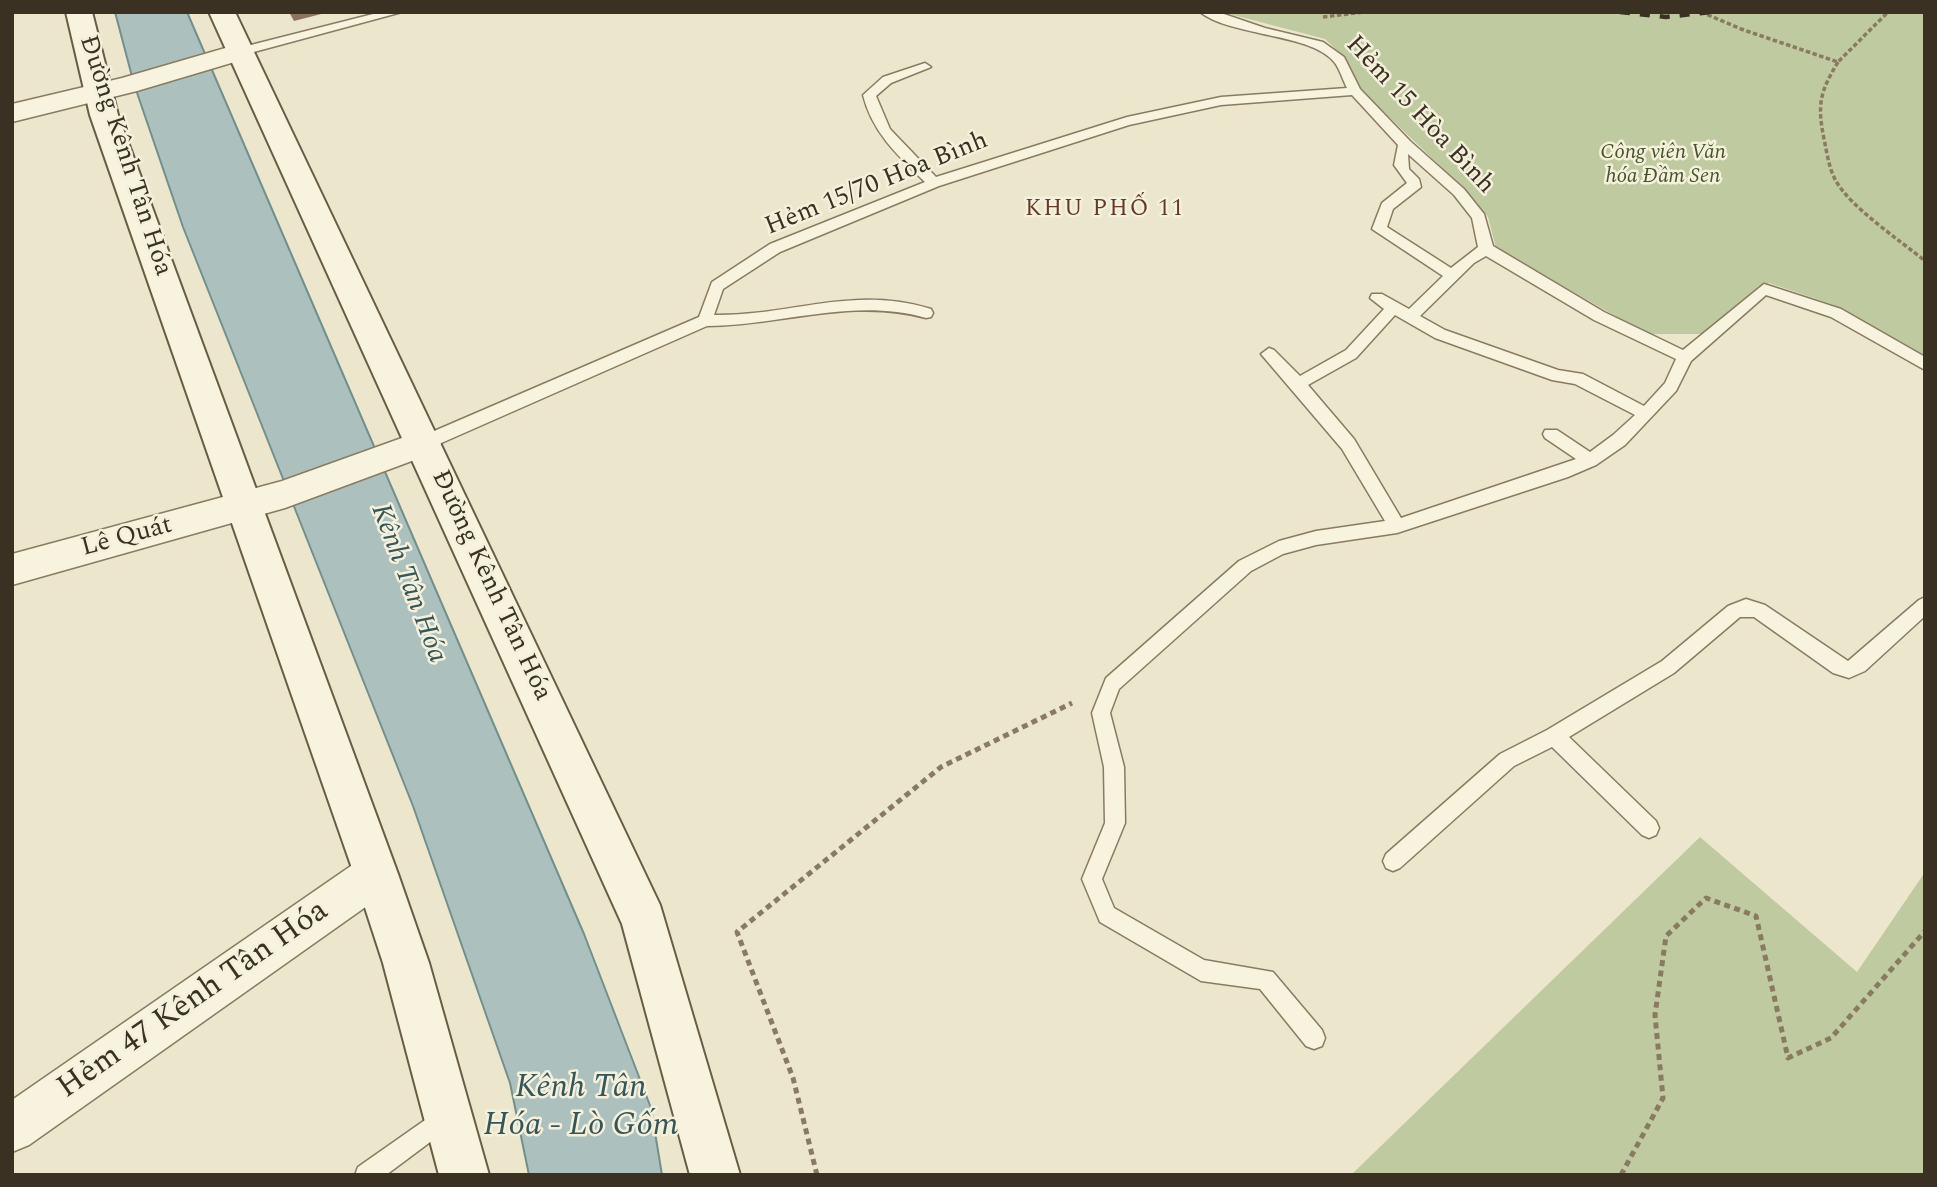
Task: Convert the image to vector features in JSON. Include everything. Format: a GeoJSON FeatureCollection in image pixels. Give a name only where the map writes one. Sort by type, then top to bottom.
{"type":"FeatureCollection","features":[{"type":"Feature","properties":{"kind":"street","name":"Đường Kênh Tân Hóa"},"geometry":{"type":"LineString","coordinates":[[79,12],[113,89],[243,506],[406,962],[464,1175]]}},
{"type":"Feature","properties":{"kind":"street","name":"Đường Kênh Tân Hóa"},"geometry":{"type":"LineString","coordinates":[[222,12],[226,56],[407,450],[644,921],[715,1175]]}},
{"type":"Feature","properties":{"kind":"street"},"geometry":{"type":"LineString","coordinates":[[12,113],[113,89],[226,56]]}},
{"type":"Feature","properties":{"kind":"street","name":"Lê Quát"},"geometry":{"type":"LineString","coordinates":[[12,570],[285,494],[407,450]]}},
{"type":"Feature","properties":{"kind":"street","name":"Hẻm 47 Kênh Tân Hóa"},"geometry":{"type":"LineString","coordinates":[[12,1128],[376,874]]}},
{"type":"Feature","properties":{"kind":"lane"},"geometry":{"type":"LineString","coordinates":[[226,56],[396,12]]}},
{"type":"Feature","properties":{"kind":"lane","name":"Hẻm 15 Hòa Bình"},"geometry":{"type":"LineString","coordinates":[[1206,12],[1319,45],[1340,60],[1355,91],[1405,144],[1459,192],[1479,217],[1486,250]]}},
{"type":"Feature","properties":{"kind":"lane"},"geometry":{"type":"LineString","coordinates":[[925,67],[887,80],[869,95],[871,107],[893,141],[934,183]]}},
{"type":"Feature","properties":{"kind":"lane","name":"Hẻm 15/70 Hòa Bình"},"geometry":{"type":"LineString","coordinates":[[705,320],[717,285],[775,248],[934,183],[1141,118],[1221,101],[1355,91]]}},
{"type":"Feature","properties":{"kind":"lane"},"geometry":{"type":"LineString","coordinates":[[1405,144],[1398,160],[1401,170],[1414,182],[1414,187],[1387,206],[1379,229],[1452,275]]}},
{"type":"Feature","properties":{"kind":"lane"},"geometry":{"type":"LineString","coordinates":[[1409,318],[1469,259],[1486,250],[1599,316],[1685,357]]}},
{"type":"Feature","properties":{"kind":"lane"},"geometry":{"type":"LineString","coordinates":[[1314,1038],[1266,979],[1201,970],[1107,915],[1092,879],[1115,823],[1114,767],[1101,713],[1112,684],[1245,566],[1279,548],[1303,541],[1397,526],[1562,472],[1590,460],[1619,440],[1671,387],[1685,357],[1765,289],[1836,313],[1925,364]]}},
{"type":"Feature","properties":{"kind":"lane"},"geometry":{"type":"LineString","coordinates":[[1377,298],[1409,318],[1484,351],[1557,376],[1578,378],[1646,414]]}},
{"type":"Feature","properties":{"kind":"lane"},"geometry":{"type":"LineString","coordinates":[[407,450],[705,320],[747,320],[858,302],[905,306],[926,313]]}},
{"type":"Feature","properties":{"kind":"lane"},"geometry":{"type":"LineString","coordinates":[[1298,384],[1351,354],[1392,309]]}},
{"type":"Feature","properties":{"kind":"lane"},"geometry":{"type":"LineString","coordinates":[[1269,354],[1348,444],[1397,526]]}},
{"type":"Feature","properties":{"kind":"lane"},"geometry":{"type":"LineString","coordinates":[[1551,434],[1590,460]]}},
{"type":"Feature","properties":{"kind":"lane"},"geometry":{"type":"LineString","coordinates":[[1394,861],[1507,760],[1554,736],[1668,667],[1734,611],[1746,607],[1759,610],[1839,667],[1849,670],[1925,605]]}},
{"type":"Feature","properties":{"kind":"lane"},"geometry":{"type":"LineString","coordinates":[[1554,736],[1650,828]]}},
{"type":"Feature","properties":{"kind":"lane"},"geometry":{"type":"LineString","coordinates":[[366,1175],[447,1115]]}},
{"type":"Feature","properties":{"kind":"path"},"geometry":{"type":"LineString","coordinates":[[1701,12],[1741,29],[1838,62]]}},
{"type":"Feature","properties":{"kind":"path"},"geometry":{"type":"LineString","coordinates":[[1888,12],[1838,62],[1819,101],[1821,122],[1836,183],[1892,235],[1925,261]]}},
{"type":"Feature","properties":{"kind":"path"},"geometry":{"type":"LineString","coordinates":[[817,1175],[793,1078],[737,932],[942,767],[1112,684]]}},
{"type":"Feature","properties":{"kind":"path"},"geometry":{"type":"LineString","coordinates":[[1621,1175],[1663,1098],[1655,1015],[1666,936],[1706,898],[1756,916],[1788,1058],[1831,1038],[1925,931]]}},
{"type":"Feature","properties":{"kind":"green space","name":"Công viên Văn hóa Đầm Sen"},"geometry":{"type":"Polygon","coordinates":[[[1222,12],[1925,12],[1925,356],[1834,305],[1769,283],[1759,286],[1702,334],[1647,334],[1496,248],[1488,217],[1466,191],[1362,91],[1344,57],[1325,39],[1222,12]]]}},
{"type":"Feature","properties":{"kind":"green space"},"geometry":{"type":"Polygon","coordinates":[[[1700,837],[1857,972],[1925,872],[1925,1175],[1351,1175],[1700,837]]]}},
{"type":"Feature","properties":{"kind":"water","name":"Kênh Tân Hóa - Lò Gốm"},"geometry":{"type":"Polygon","coordinates":[[[115,12],[187,12],[584,934],[651,1108],[662,1175],[529,1175],[510,1083],[413,806],[183,227],[134,84],[115,12]]]}},
{"type":"Feature","properties":{"kind":"railway"},"geometry":{"type":"LineString","coordinates":[[1620,12],[1666,17],[1711,12]]}},
{"type":"Feature","properties":{"kind":"district","name":"KHU PHỐ 11"},"geometry":{"type":"Point","coordinates":[1105,210]}},
{"type":"Feature","properties":{"kind":"water label","name":"Kênh Tân Hóa"},"geometry":{"type":"Point","coordinates":[407,584]}}]}
